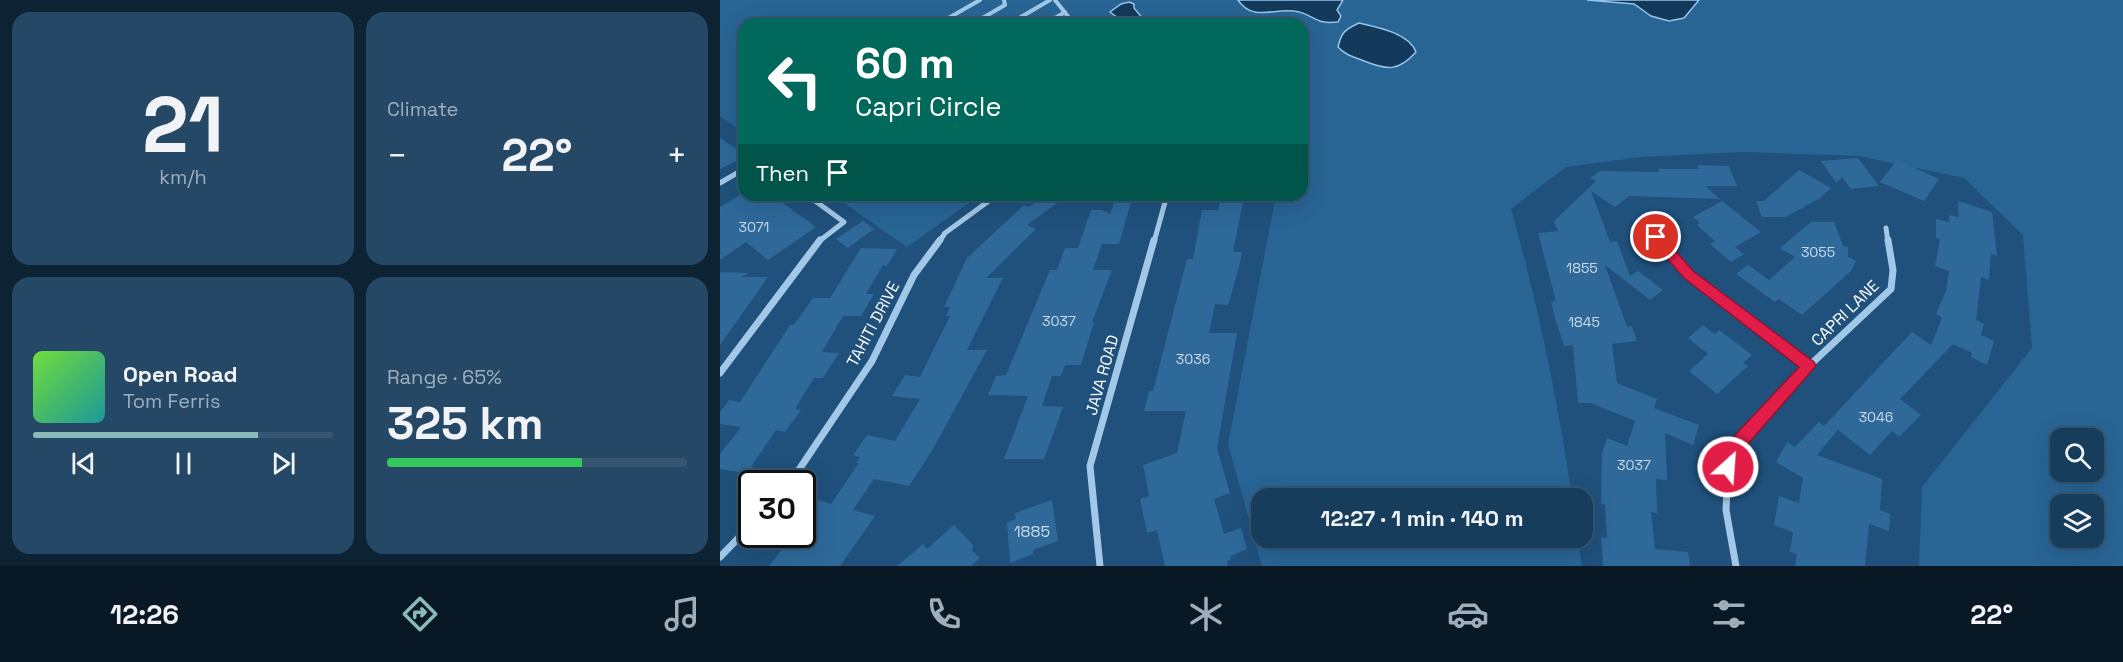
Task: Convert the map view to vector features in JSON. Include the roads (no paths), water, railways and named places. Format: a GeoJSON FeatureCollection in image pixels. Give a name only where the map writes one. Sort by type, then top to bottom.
{"type":"FeatureCollection","features":[{"type":"Feature","properties":{"kind":"street"},"geometry":{"type":"LineString","coordinates":[[720,183],[738,172]]}},
{"type":"Feature","properties":{"kind":"street"},"geometry":{"type":"LineString","coordinates":[[720,373],[815,244],[844,222],[815,201]]}},
{"type":"Feature","properties":{"kind":"street","name":"TAHITI DRIVE"},"geometry":{"type":"LineString","coordinates":[[799,470],[872,361],[914,275],[945,233],[990,201]]}},
{"type":"Feature","properties":{"kind":"street","name":"JAVA ROAD"},"geometry":{"type":"LineString","coordinates":[[1100,566],[1090,466],[1165,201]]}},
{"type":"Feature","properties":{"kind":"street","name":"CAPRI LANE"},"geometry":{"type":"LineString","coordinates":[[1736,566],[1726,510],[1728,467],[1742,440],[1809,366],[1891,289],[1893,270],[1886,228]]}},
{"type":"Feature","properties":{"kind":"street"},"geometry":{"type":"LineString","coordinates":[[1656,237],[1689,274],[1809,366]]}},
{"type":"Feature","properties":{"kind":"street"},"geometry":{"type":"LineString","coordinates":[[720,557],[738,538]]}},
{"type":"Feature","properties":{"kind":"lane"},"geometry":{"type":"LineString","coordinates":[[948,18],[980,0]]}},
{"type":"Feature","properties":{"kind":"lane"},"geometry":{"type":"LineString","coordinates":[[1020,18],[1052,0],[1070,18]]}},
{"type":"Feature","properties":{"kind":"lane"},"geometry":{"type":"LineString","coordinates":[[981,18],[1005,2]]}},
{"type":"Feature","properties":{"kind":"lane"},"geometry":{"type":"LineString","coordinates":[[1055,18],[1065,12]]}}]}
